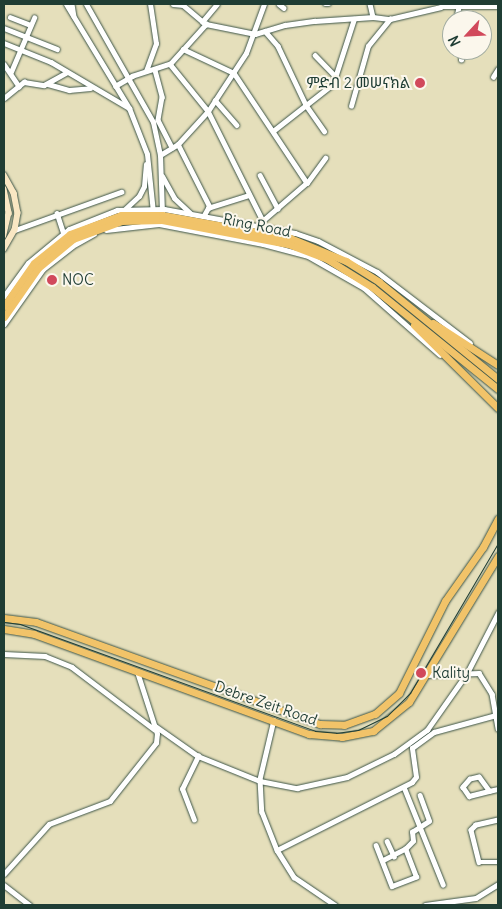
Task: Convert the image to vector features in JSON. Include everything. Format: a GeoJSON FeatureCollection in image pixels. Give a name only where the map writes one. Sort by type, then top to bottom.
{"type":"FeatureCollection","features":[{"type":"Feature","properties":{"kind":"main road"},"geometry":{"type":"LineString","coordinates":[[4,175],[16,199],[15,230],[4,248]]}},
{"type":"Feature","properties":{"kind":"main road"},"geometry":{"type":"LineString","coordinates":[[4,189],[10,213],[4,235]]}},
{"type":"Feature","properties":{"kind":"main road","name":"Ring Road"},"geometry":{"type":"LineString","coordinates":[[4,317],[35,272],[73,239],[122,221],[153,214]]}},
{"type":"Feature","properties":{"kind":"main road","name":"Ring Road"},"geometry":{"type":"LineString","coordinates":[[162,215],[288,244],[314,253],[354,274],[389,300],[498,389]]}},
{"type":"Feature","properties":{"kind":"main road","name":"Ring Road"},"geometry":{"type":"LineString","coordinates":[[4,306],[34,263],[70,234],[115,217],[162,215],[290,238],[317,247],[368,274],[498,379]]}},
{"type":"Feature","properties":{"kind":"main road"},"geometry":{"type":"LineString","coordinates":[[389,300],[448,362],[498,408]]}},
{"type":"Feature","properties":{"kind":"main road"},"geometry":{"type":"LineString","coordinates":[[410,308],[476,348],[498,365]]}},
{"type":"Feature","properties":{"kind":"main road"},"geometry":{"type":"LineString","coordinates":[[486,542],[498,519]]}},
{"type":"Feature","properties":{"kind":"main road"},"geometry":{"type":"LineString","coordinates":[[486,542],[498,529]]}},
{"type":"Feature","properties":{"kind":"main road","name":"Debre Zeit Road"},"geometry":{"type":"LineString","coordinates":[[4,618],[36,622],[311,721],[344,725],[375,714],[399,693],[445,601],[486,542]]}},
{"type":"Feature","properties":{"kind":"main road","name":"Debre Zeit Road"},"geometry":{"type":"LineString","coordinates":[[4,629],[34,634],[322,736],[361,734],[373,731],[402,710],[427,674],[498,556]]}},
{"type":"Feature","properties":{"kind":"street"},"geometry":{"type":"LineString","coordinates":[[4,296],[28,263],[63,232],[95,216],[125,209],[153,214],[147,154],[129,108],[66,4]]}},
{"type":"Feature","properties":{"kind":"street"},"geometry":{"type":"LineString","coordinates":[[72,4],[75,19]]}},
{"type":"Feature","properties":{"kind":"street"},"geometry":{"type":"LineString","coordinates":[[86,4],[172,148]]}},
{"type":"Feature","properties":{"kind":"street"},"geometry":{"type":"LineString","coordinates":[[146,71],[156,44],[150,4]]}},
{"type":"Feature","properties":{"kind":"street"},"geometry":{"type":"LineString","coordinates":[[173,4],[179,4],[204,23],[255,34],[284,25],[373,17],[390,19],[459,5],[498,7]]}},
{"type":"Feature","properties":{"kind":"street"},"geometry":{"type":"LineString","coordinates":[[115,86],[146,71],[155,70],[170,64],[217,4]]}},
{"type":"Feature","properties":{"kind":"street"},"geometry":{"type":"LineString","coordinates":[[160,155],[178,144],[208,111],[234,73],[255,34],[264,4]]}},
{"type":"Feature","properties":{"kind":"street"},"geometry":{"type":"LineString","coordinates":[[279,4],[284,8]]}},
{"type":"Feature","properties":{"kind":"street"},"geometry":{"type":"LineString","coordinates":[[370,4],[373,17]]}},
{"type":"Feature","properties":{"kind":"street"},"geometry":{"type":"LineString","coordinates":[[419,12],[420,4]]}},
{"type":"Feature","properties":{"kind":"street"},"geometry":{"type":"LineString","coordinates":[[10,17],[31,24]]}},
{"type":"Feature","properties":{"kind":"street"},"geometry":{"type":"LineString","coordinates":[[11,72],[34,18]]}},
{"type":"Feature","properties":{"kind":"street"},"geometry":{"type":"LineString","coordinates":[[273,131],[329,88],[336,77],[354,19]]}},
{"type":"Feature","properties":{"kind":"street"},"geometry":{"type":"LineString","coordinates":[[351,106],[368,46],[390,19]]}},
{"type":"Feature","properties":{"kind":"street"},"geometry":{"type":"LineString","coordinates":[[4,28],[57,49]]}},
{"type":"Feature","properties":{"kind":"street"},"geometry":{"type":"LineString","coordinates":[[264,31],[278,46],[306,105],[324,131]]}},
{"type":"Feature","properties":{"kind":"street"},"geometry":{"type":"LineString","coordinates":[[4,43],[51,62],[90,88],[129,108]]}},
{"type":"Feature","properties":{"kind":"street"},"geometry":{"type":"LineString","coordinates":[[183,49],[234,73],[307,183]]}},
{"type":"Feature","properties":{"kind":"street"},"geometry":{"type":"LineString","coordinates":[[315,55],[336,77]]}},
{"type":"Feature","properties":{"kind":"street"},"geometry":{"type":"LineString","coordinates":[[4,64],[19,86]]}},
{"type":"Feature","properties":{"kind":"street"},"geometry":{"type":"LineString","coordinates":[[170,64],[208,111],[250,195],[262,224]]}},
{"type":"Feature","properties":{"kind":"street"},"geometry":{"type":"LineString","coordinates":[[492,77],[498,69]]}},
{"type":"Feature","properties":{"kind":"street"},"geometry":{"type":"LineString","coordinates":[[155,70],[162,97],[156,121],[160,155],[162,215],[190,213],[262,224],[295,233],[353,257],[401,288],[476,348]]}},
{"type":"Feature","properties":{"kind":"street"},"geometry":{"type":"LineString","coordinates":[[47,84],[66,73]]}},
{"type":"Feature","properties":{"kind":"street"},"geometry":{"type":"LineString","coordinates":[[4,98],[27,81],[69,90],[90,88]]}},
{"type":"Feature","properties":{"kind":"street"},"geometry":{"type":"LineString","coordinates":[[215,100],[237,125]]}},
{"type":"Feature","properties":{"kind":"street"},"geometry":{"type":"LineString","coordinates":[[178,144],[210,207]]}},
{"type":"Feature","properties":{"kind":"street"},"geometry":{"type":"LineString","coordinates":[[125,209],[140,196],[144,186],[147,154]]}},
{"type":"Feature","properties":{"kind":"street"},"geometry":{"type":"LineString","coordinates":[[262,224],[307,183],[325,158]]}},
{"type":"Feature","properties":{"kind":"street"},"geometry":{"type":"LineString","coordinates":[[161,173],[174,198],[190,213]]}},
{"type":"Feature","properties":{"kind":"street"},"geometry":{"type":"LineString","coordinates":[[260,175],[278,210]]}},
{"type":"Feature","properties":{"kind":"street"},"geometry":{"type":"LineString","coordinates":[[15,230],[57,213],[121,192]]}},
{"type":"Feature","properties":{"kind":"street"},"geometry":{"type":"LineString","coordinates":[[204,215],[210,207],[250,195]]}},
{"type":"Feature","properties":{"kind":"street"},"geometry":{"type":"LineString","coordinates":[[57,213],[63,232]]}},
{"type":"Feature","properties":{"kind":"street"},"geometry":{"type":"LineString","coordinates":[[4,324],[39,274],[77,243],[110,229],[159,224],[288,249],[322,262],[364,288],[448,362]]}},
{"type":"Feature","properties":{"kind":"street"},"geometry":{"type":"LineString","coordinates":[[4,654],[45,656],[72,667],[154,727],[198,756],[260,781],[297,788],[346,776],[394,754],[427,730],[467,672],[498,613]]}},
{"type":"Feature","properties":{"kind":"street"},"geometry":{"type":"LineString","coordinates":[[4,874],[49,824],[110,801],[156,743],[154,727],[137,672]]}},
{"type":"Feature","properties":{"kind":"street"},"geometry":{"type":"LineString","coordinates":[[427,674],[479,673],[492,694],[498,728]]}},
{"type":"Feature","properties":{"kind":"street"},"geometry":{"type":"LineString","coordinates":[[492,694],[498,696]]}},
{"type":"Feature","properties":{"kind":"street"},"geometry":{"type":"LineString","coordinates":[[277,850],[404,787],[416,777],[412,748],[434,732],[496,716]]}},
{"type":"Feature","properties":{"kind":"street"},"geometry":{"type":"LineString","coordinates":[[274,720],[260,781],[262,812],[277,850],[294,877],[332,904]]}},
{"type":"Feature","properties":{"kind":"street"},"geometry":{"type":"LineString","coordinates":[[427,730],[434,732]]}},
{"type":"Feature","properties":{"kind":"street"},"geometry":{"type":"LineString","coordinates":[[194,820],[182,789],[198,756]]}},
{"type":"Feature","properties":{"kind":"street"},"geometry":{"type":"LineString","coordinates":[[489,791],[479,777],[470,779],[462,787],[469,796],[498,790]]}},
{"type":"Feature","properties":{"kind":"street"},"geometry":{"type":"LineString","coordinates":[[404,787],[422,827],[443,884]]}},
{"type":"Feature","properties":{"kind":"street"},"geometry":{"type":"LineString","coordinates":[[383,860],[405,849],[412,843],[412,832],[428,823],[430,818],[420,796]]}},
{"type":"Feature","properties":{"kind":"street"},"geometry":{"type":"LineString","coordinates":[[498,820],[476,824],[471,830],[479,862],[498,862]]}},
{"type":"Feature","properties":{"kind":"street"},"geometry":{"type":"LineString","coordinates":[[386,841],[394,856]]}},
{"type":"Feature","properties":{"kind":"street"},"geometry":{"type":"LineString","coordinates":[[376,845],[392,886],[415,878],[405,849]]}},
{"type":"Feature","properties":{"kind":"street"},"geometry":{"type":"LineString","coordinates":[[426,905],[476,898],[498,884]]}},
{"type":"Feature","properties":{"kind":"street"},"geometry":{"type":"LineString","coordinates":[[4,885],[30,905]]}},
{"type":"Feature","properties":{"kind":"tram line"},"geometry":{"type":"LineString","coordinates":[[4,622],[20,624],[315,731],[336,733],[358,730],[387,716],[410,693],[498,543]]}},
{"type":"Feature","properties":{"kind":"place","name":"ምድብ 2 መሠናክል"},"geometry":{"type":"Point","coordinates":[420,83]}},
{"type":"Feature","properties":{"kind":"place","name":"NOC"},"geometry":{"type":"Point","coordinates":[52,280]}},
{"type":"Feature","properties":{"kind":"place","name":"Kality"},"geometry":{"type":"Point","coordinates":[421,673]}}]}
